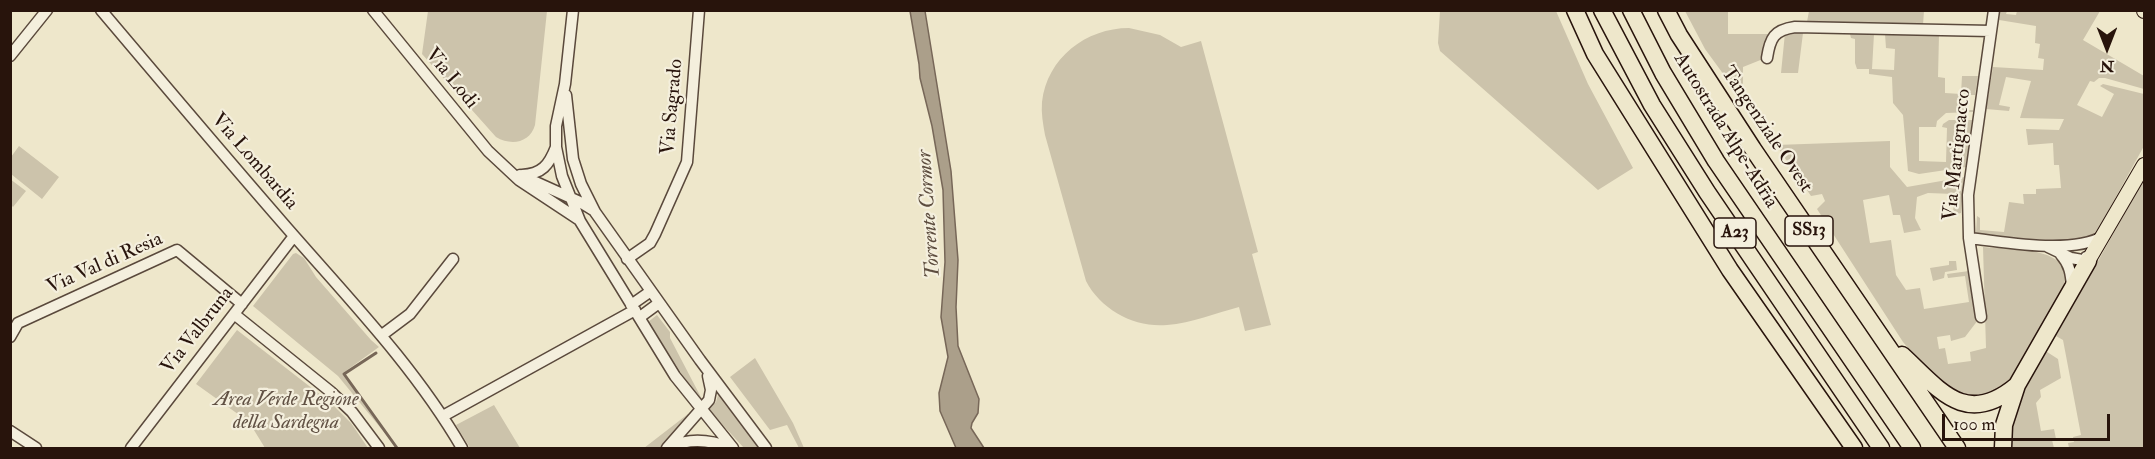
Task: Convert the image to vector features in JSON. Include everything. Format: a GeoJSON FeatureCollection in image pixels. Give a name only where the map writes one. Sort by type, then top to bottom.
{"type":"FeatureCollection","features":[{"type":"Feature","properties":{"kind":"highway"},"geometry":{"type":"LineString","coordinates":[[1575,10],[1595,54],[1730,270],[1854,448]]}},
{"type":"Feature","properties":{"kind":"highway","name":"A23"},"geometry":{"type":"LineString","coordinates":[[1602,10],[1652,105],[1707,192],[1881,448]]}},
{"type":"Feature","properties":{"kind":"highway","name":"Autostrada Alpe-Adria"},"geometry":{"type":"LineString","coordinates":[[1631,10],[1663,74],[1716,161],[1912,448]]}},
{"type":"Feature","properties":{"kind":"highway","name":"Tangenziale Ovest"},"geometry":{"type":"LineString","coordinates":[[1666,10],[1679,35],[1753,149],[1957,448]]}},
{"type":"Feature","properties":{"kind":"highway"},"geometry":{"type":"LineString","coordinates":[[2002,448],[2004,425],[2017,385],[2088,261]]}},
{"type":"Feature","properties":{"kind":"highway"},"geometry":{"type":"LineString","coordinates":[[1882,336],[1936,388],[1960,401],[1991,403],[2003,397],[2017,385]]}},
{"type":"Feature","properties":{"kind":"main road"},"geometry":{"type":"LineString","coordinates":[[2088,261],[2145,165]]}},
{"type":"Feature","properties":{"kind":"street"},"geometry":{"type":"LineString","coordinates":[[10,56],[47,10]]}},
{"type":"Feature","properties":{"kind":"street","name":"Via Lombardia"},"geometry":{"type":"LineString","coordinates":[[101,10],[294,236],[382,335],[443,416],[462,448]]}},
{"type":"Feature","properties":{"kind":"street","name":"Via Lodi"},"geometry":{"type":"LineString","coordinates":[[373,10],[488,151],[525,184],[566,209],[580,221]]}},
{"type":"Feature","properties":{"kind":"street"},"geometry":{"type":"LineString","coordinates":[[573,10],[565,84],[556,126],[556,147],[562,176],[580,221],[675,376],[732,448]]}},
{"type":"Feature","properties":{"kind":"street","name":"Via Sagrado"},"geometry":{"type":"LineString","coordinates":[[627,259],[650,243],[687,162],[699,10]]}},
{"type":"Feature","properties":{"kind":"street","name":"Via Martignacco"},"geometry":{"type":"LineString","coordinates":[[1981,317],[1969,238],[1968,195],[1994,10]]}},
{"type":"Feature","properties":{"kind":"street"},"geometry":{"type":"LineString","coordinates":[[1767,58],[1772,38],[1782,31],[1795,27],[1991,31]]}},
{"type":"Feature","properties":{"kind":"street"},"geometry":{"type":"LineString","coordinates":[[565,84],[568,131],[573,159],[595,212],[700,360],[766,448]]}},
{"type":"Feature","properties":{"kind":"street"},"geometry":{"type":"LineString","coordinates":[[520,175],[537,173],[542,170],[556,147]]}},
{"type":"Feature","properties":{"kind":"street","name":"Via Lodi"},"geometry":{"type":"LineString","coordinates":[[505,166],[570,197],[595,212]]}},
{"type":"Feature","properties":{"kind":"street","name":"Via Valbruna"},"geometry":{"type":"LineString","coordinates":[[131,448],[294,236]]}},
{"type":"Feature","properties":{"kind":"street"},"geometry":{"type":"LineString","coordinates":[[1969,238],[2047,247],[2086,244],[2104,236]]}},
{"type":"Feature","properties":{"kind":"street"},"geometry":{"type":"LineString","coordinates":[[2079,245],[2088,261]]}},
{"type":"Feature","properties":{"kind":"street"},"geometry":{"type":"LineString","coordinates":[[2047,247],[2061,254],[2088,261]]}},
{"type":"Feature","properties":{"kind":"street","name":"Via Val di Resia"},"geometry":{"type":"LineString","coordinates":[[10,337],[18,323],[177,250],[242,304]]}},
{"type":"Feature","properties":{"kind":"street"},"geometry":{"type":"LineString","coordinates":[[2061,254],[2068,263],[2072,290]]}},
{"type":"Feature","properties":{"kind":"street"},"geometry":{"type":"LineString","coordinates":[[382,335],[410,314],[453,259]]}},
{"type":"Feature","properties":{"kind":"street"},"geometry":{"type":"LineString","coordinates":[[443,416],[635,311],[655,297]]}},
{"type":"Feature","properties":{"kind":"street"},"geometry":{"type":"LineString","coordinates":[[234,314],[331,392],[352,412],[379,448]]}},
{"type":"Feature","properties":{"kind":"street"},"geometry":{"type":"LineString","coordinates":[[667,448],[709,400],[711,390],[709,378],[700,360]]}},
{"type":"Feature","properties":{"kind":"street"},"geometry":{"type":"LineString","coordinates":[[10,431],[36,448]]}},
{"type":"Feature","properties":{"kind":"street"},"geometry":{"type":"LineString","coordinates":[[667,448],[679,443],[698,440],[732,448]]}},
{"type":"Feature","properties":{"kind":"green space"},"geometry":{"type":"Polygon","coordinates":[[[428,11],[547,11],[535,125],[529,136],[514,142],[496,137],[422,54],[428,11]]]}},
{"type":"Feature","properties":{"kind":"green space"},"geometry":{"type":"Polygon","coordinates":[[[1440,11],[1556,11],[1588,84],[1633,168],[1598,190],[1440,51],[1438,43],[1440,11]]]}},
{"type":"Feature","properties":{"kind":"green space"},"geometry":{"type":"Polygon","coordinates":[[[1685,11],[1728,11],[1728,34],[1768,34],[1763,59],[1743,67],[1743,101],[1705,49],[1685,11]]]}},
{"type":"Feature","properties":{"kind":"green space"},"geometry":{"type":"Polygon","coordinates":[[[1809,11],[1924,11],[1923,25],[1807,22],[1809,11]]]}},
{"type":"Feature","properties":{"kind":"green space"},"geometry":{"type":"Polygon","coordinates":[[[2000,11],[2016,15],[2017,11],[2100,11],[2083,40],[2144,76],[2144,89],[2105,78],[2090,81],[2077,105],[2102,117],[2114,94],[2100,86],[2103,84],[2144,94],[2144,146],[2096,233],[2086,238],[2056,241],[1976,233],[1977,216],[1980,218],[1980,230],[2004,232],[2009,202],[2024,204],[2023,194],[2036,194],[2036,189],[2061,188],[2059,165],[2054,165],[2053,143],[2028,145],[2026,129],[2059,130],[2064,119],[2020,118],[2031,81],[2006,77],[1999,105],[2010,107],[2009,111],[1986,109],[1993,67],[2043,70],[2044,59],[2038,58],[2040,44],[2035,43],[2036,26],[1999,20],[2000,11]]]}},
{"type":"Feature","properties":{"kind":"green space"},"geometry":{"type":"Polygon","coordinates":[[[1129,28],[1160,35],[1181,47],[1201,41],[1258,252],[1252,254],[1271,325],[1245,331],[1239,307],[1176,324],[1143,323],[1120,315],[1100,301],[1086,281],[1045,135],[1042,102],[1045,86],[1052,72],[1071,48],[1098,33],[1129,28]]]}},
{"type":"Feature","properties":{"kind":"green space"},"geometry":{"type":"Polygon","coordinates":[[[1785,33],[1803,33],[1798,73],[1781,73],[1785,33]]]}},
{"type":"Feature","properties":{"kind":"green space"},"geometry":{"type":"Polygon","coordinates":[[[1850,34],[1874,34],[1872,69],[1894,70],[1895,49],[1886,48],[1885,34],[1939,35],[1938,77],[1945,78],[1945,93],[1961,94],[1962,76],[1978,76],[1975,95],[1962,95],[1962,105],[1965,105],[1965,110],[1973,110],[1973,112],[1946,113],[1937,121],[1936,127],[1919,127],[1919,161],[1946,162],[1947,128],[1942,127],[1943,124],[1949,120],[1972,120],[1966,167],[1919,174],[1908,171],[1903,115],[1893,103],[1892,77],[1869,74],[1869,69],[1857,69],[1855,39],[1851,38],[1850,34]]]}},
{"type":"Feature","properties":{"kind":"green space"},"geometry":{"type":"Polygon","coordinates":[[[1890,141],[1890,167],[1907,187],[1964,177],[1961,213],[1953,215],[1954,194],[1928,193],[1917,197],[1915,218],[1921,230],[1904,233],[1900,215],[1893,215],[1889,195],[1863,200],[1870,243],[1891,240],[1896,275],[1906,290],[1920,288],[1924,309],[1969,302],[1965,276],[1948,278],[1947,274],[1969,271],[1975,314],[1978,320],[1965,337],[1951,341],[1950,335],[1937,337],[1939,349],[1945,348],[1948,364],[1971,361],[1970,352],[1986,348],[1983,247],[2041,253],[2054,258],[2062,266],[2065,277],[2061,293],[2011,380],[1988,396],[1960,397],[1933,377],[1903,342],[1817,209],[1825,201],[1822,194],[1811,196],[1776,145],[1890,141]]]}},
{"type":"Feature","properties":{"kind":"green space"},"geometry":{"type":"Polygon","coordinates":[[[19,146],[59,177],[42,199],[11,174],[11,157],[19,146]]]}},
{"type":"Feature","properties":{"kind":"green space"},"geometry":{"type":"Polygon","coordinates":[[[10,179],[26,191],[13,207],[11,205],[10,179]]]}},
{"type":"Feature","properties":{"kind":"green space"},"geometry":{"type":"Polygon","coordinates":[[[2144,179],[2144,448],[2069,448],[2068,443],[2074,442],[2073,437],[2081,435],[2063,340],[2056,336],[2144,179]]]}},
{"type":"Feature","properties":{"kind":"green space"},"geometry":{"type":"Polygon","coordinates":[[[296,253],[304,258],[316,277],[379,347],[343,373],[397,448],[338,376],[253,306],[296,253]]]}},
{"type":"Feature","properties":{"kind":"green space"},"geometry":{"type":"Polygon","coordinates":[[[1949,261],[1956,261],[1957,270],[1945,272],[1944,278],[1933,281],[1930,268],[1949,265],[1949,261]]]}},
{"type":"Feature","properties":{"kind":"green space"},"geometry":{"type":"Polygon","coordinates":[[[657,315],[670,332],[670,338],[704,403],[702,405],[648,322],[657,315]]]}},
{"type":"Feature","properties":{"kind":"green space","name":"Area Verde Regione della Sardegna"},"geometry":{"type":"Polygon","coordinates":[[[237,330],[331,403],[351,423],[368,448],[265,448],[249,422],[196,384],[237,330]]]}},
{"type":"Feature","properties":{"kind":"green space"},"geometry":{"type":"Polygon","coordinates":[[[2044,350],[2058,359],[2061,378],[2040,390],[2041,397],[2036,403],[2041,431],[2054,429],[2056,439],[2052,440],[2054,448],[2007,448],[2011,413],[2044,350]]]}},
{"type":"Feature","properties":{"kind":"green space"},"geometry":{"type":"Polygon","coordinates":[[[755,358],[793,423],[804,448],[799,448],[787,425],[770,430],[730,377],[755,358]]]}},
{"type":"Feature","properties":{"kind":"green space"},"geometry":{"type":"Polygon","coordinates":[[[718,395],[758,448],[744,448],[708,409],[716,402],[718,395]]]}},
{"type":"Feature","properties":{"kind":"green space"},"geometry":{"type":"Polygon","coordinates":[[[494,405],[520,448],[470,448],[456,425],[494,405]]]}},
{"type":"Feature","properties":{"kind":"green space"},"geometry":{"type":"Polygon","coordinates":[[[688,414],[690,418],[660,448],[644,448],[688,414]]]}},
{"type":"Feature","properties":{"kind":"shaded area"},"geometry":{"type":"Polygon","coordinates":[[[910,11],[925,11],[951,171],[958,260],[956,307],[958,346],[979,399],[978,413],[971,428],[984,448],[956,448],[940,411],[939,393],[948,357],[941,317],[945,262],[943,190],[932,126],[920,78],[910,11]]]}},
{"type":"Feature","properties":{"kind":"waterway"},"geometry":{"type":"LineString","coordinates":[[376,353],[344,374],[397,448]]}},
{"type":"Feature","properties":{"kind":"water label","name":"Torrente Cormor"},"geometry":{"type":"Point","coordinates":[930,214]}}]}
